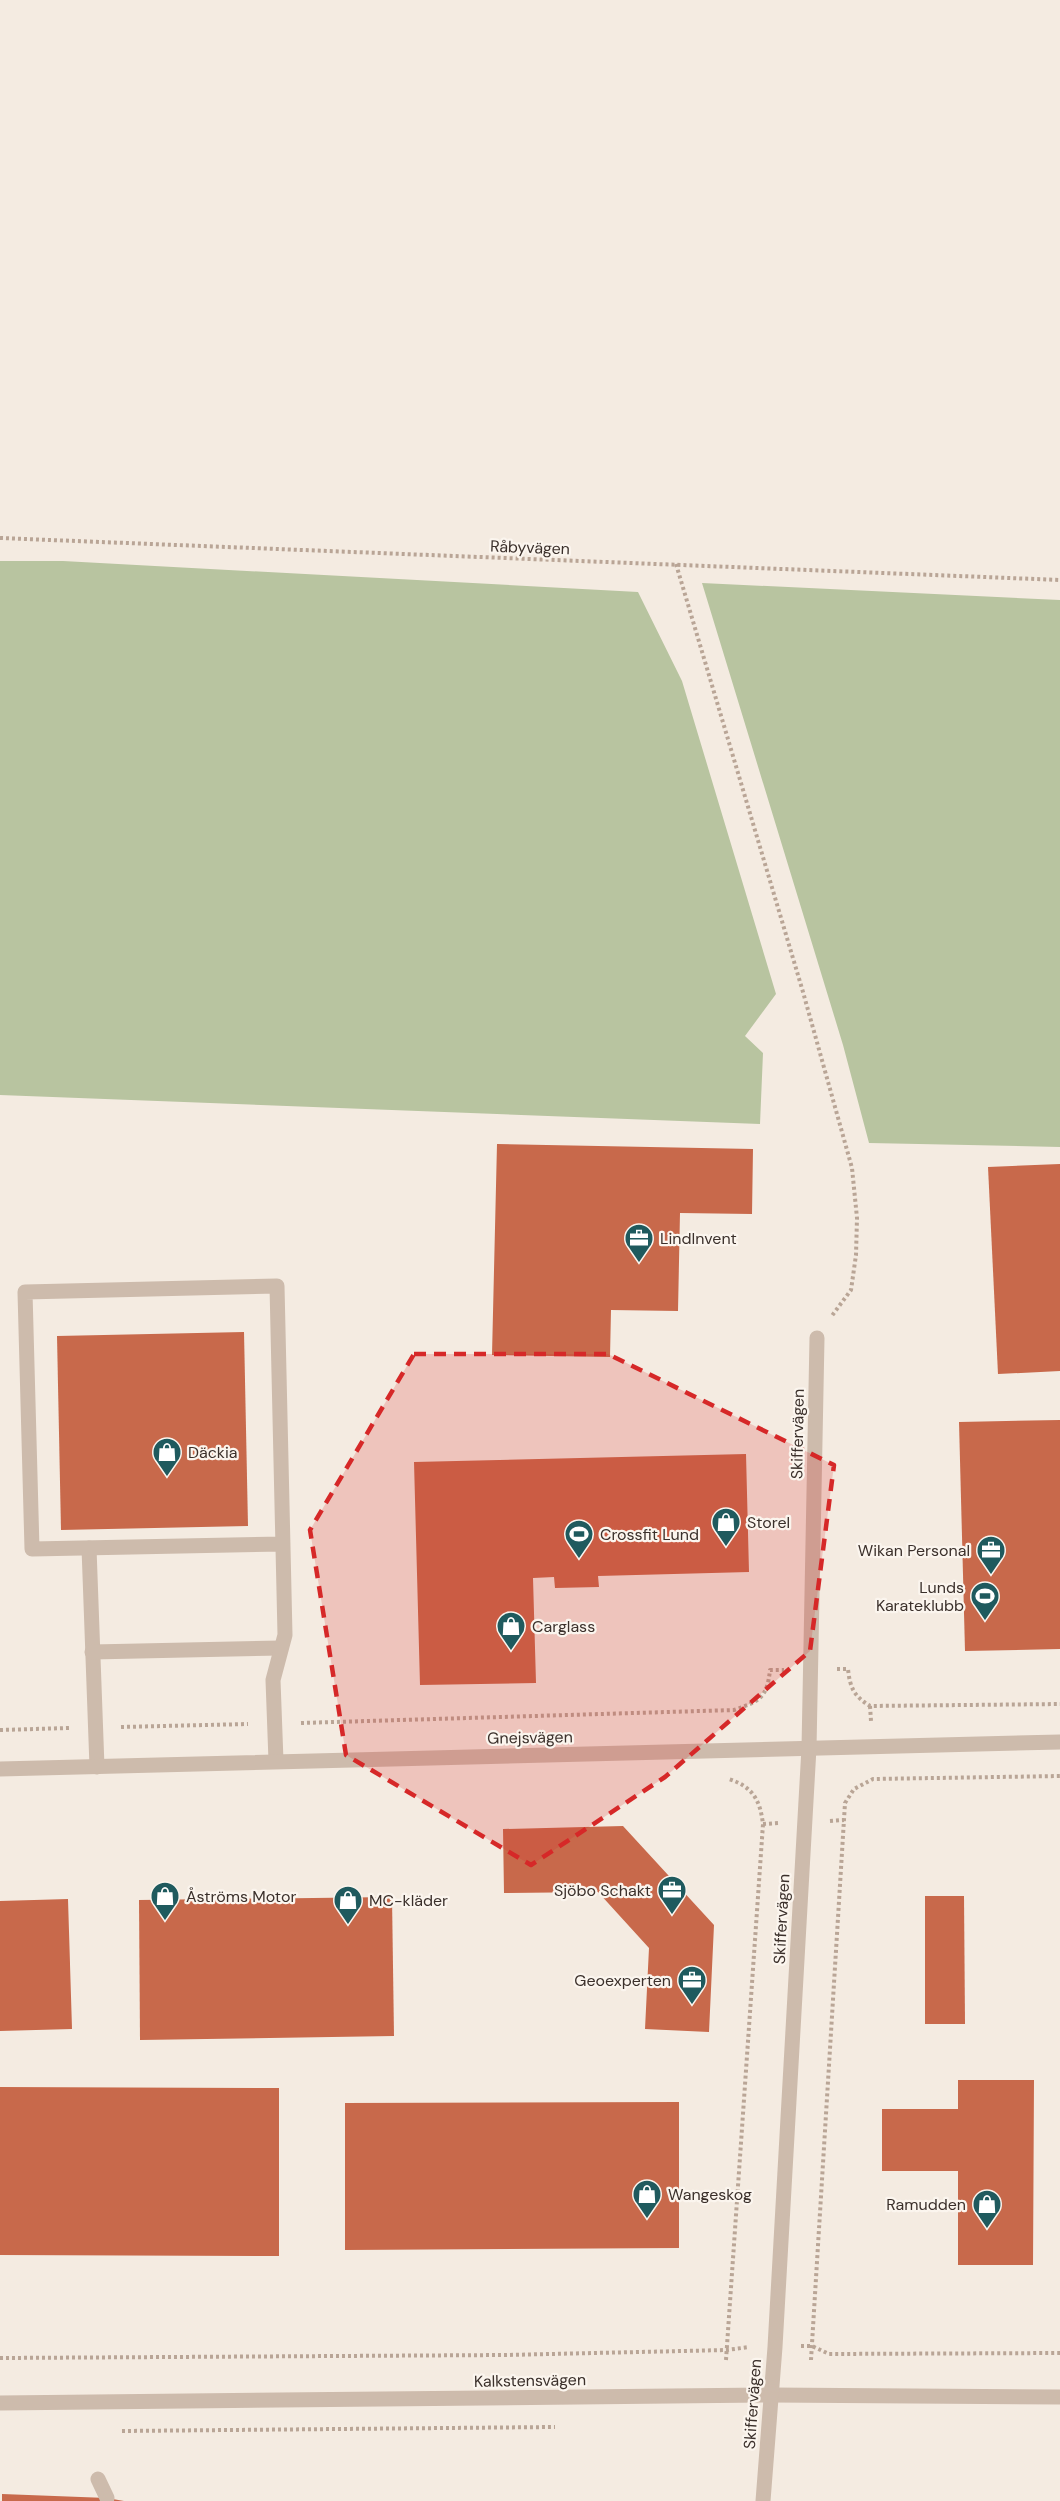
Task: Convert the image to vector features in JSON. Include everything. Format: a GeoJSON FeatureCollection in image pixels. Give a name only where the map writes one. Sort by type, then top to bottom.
{"type":"FeatureCollection","features":[{"type":"Feature","properties":{"kind":"street"},"geometry":{"type":"LineString","coordinates":[[276,1761],[273,1680],[285,1635],[283,1544],[277,1286],[25,1292],[32,1550],[283,1544]]}},
{"type":"Feature","properties":{"kind":"street","name":"Skiffervägen"},"geometry":{"type":"LineString","coordinates":[[763,2501],[775,2347],[809,1748],[817,1338]]}},
{"type":"Feature","properties":{"kind":"street"},"geometry":{"type":"LineString","coordinates":[[88,1548],[97,1767]]}},
{"type":"Feature","properties":{"kind":"street"},"geometry":{"type":"LineString","coordinates":[[92,1652],[281,1648]]}},
{"type":"Feature","properties":{"kind":"street","name":"Gnejsvägen"},"geometry":{"type":"LineString","coordinates":[[0,1769],[1060,1742]]}},
{"type":"Feature","properties":{"kind":"street","name":"Kalkstensvägen"},"geometry":{"type":"LineString","coordinates":[[0,2403],[771,2395],[1060,2397]]}},
{"type":"Feature","properties":{"kind":"street"},"geometry":{"type":"LineString","coordinates":[[98,2479],[106,2498]]}},
{"type":"Feature","properties":{"kind":"path","name":"Råbyvägen"},"geometry":{"type":"LineString","coordinates":[[0,538],[1060,580]]}},
{"type":"Feature","properties":{"kind":"path"},"geometry":{"type":"LineString","coordinates":[[676,564],[803,992],[852,1168],[857,1218],[851,1290],[817,1338]]}},
{"type":"Feature","properties":{"kind":"path"},"geometry":{"type":"LineString","coordinates":[[0,1730],[735,1710],[756,1702],[768,1689],[770,1670],[848,1669],[849,1682],[855,1696],[870,1706],[1060,1704]]}},
{"type":"Feature","properties":{"kind":"path"},"geometry":{"type":"LineString","coordinates":[[811,2360],[845,1803],[854,1789],[873,1779],[1060,1776]]}},
{"type":"Feature","properties":{"kind":"path"},"geometry":{"type":"LineString","coordinates":[[719,1780],[731,1779],[746,1786],[761,1804],[763,1824],[726,2360]]}},
{"type":"Feature","properties":{"kind":"path"},"geometry":{"type":"LineString","coordinates":[[0,2358],[506,2355],[812,2346],[829,2354],[1060,2352]]}},
{"type":"Feature","properties":{"kind":"highlighted area"},"geometry":{"type":"Polygon","coordinates":[[[414,1354],[608,1354],[834,1465],[810,1651],[665,1777],[531,1865],[346,1755],[310,1530],[414,1354]]]}},
{"type":"Feature","properties":{"kind":"green space"},"geometry":{"type":"Polygon","coordinates":[[[0,561],[63,561],[638,592],[682,681],[776,994],[745,1036],[763,1053],[760,1124],[0,1095],[0,561]]]}},
{"type":"Feature","properties":{"kind":"green space"},"geometry":{"type":"Polygon","coordinates":[[[702,583],[1060,600],[1060,1147],[869,1143],[843,1045],[702,583]]]}},
{"type":"Feature","properties":{"kind":"building"},"geometry":{"type":"Polygon","coordinates":[[[497,1144],[753,1149],[752,1214],[680,1213],[678,1311],[611,1310],[610,1357],[492,1355],[497,1144]]]}},
{"type":"Feature","properties":{"kind":"building"},"geometry":{"type":"Polygon","coordinates":[[[1060,1164],[1060,1371],[998,1374],[988,1167],[1060,1164]]]}},
{"type":"Feature","properties":{"kind":"building"},"geometry":{"type":"Polygon","coordinates":[[[244,1332],[248,1526],[61,1530],[57,1336],[244,1332]]]}},
{"type":"Feature","properties":{"kind":"building"},"geometry":{"type":"Polygon","coordinates":[[[1060,1420],[1060,1649],[965,1651],[959,1422],[1060,1420]]]}},
{"type":"Feature","properties":{"kind":"building"},"geometry":{"type":"Polygon","coordinates":[[[746,1454],[749,1572],[598,1576],[599,1587],[555,1588],[554,1577],[533,1578],[536,1683],[420,1685],[414,1462],[746,1454]]]}},
{"type":"Feature","properties":{"kind":"building"},"geometry":{"type":"Polygon","coordinates":[[[623,1826],[714,1925],[709,2032],[645,2029],[649,1948],[598,1892],[504,1893],[503,1829],[623,1826]]]}},
{"type":"Feature","properties":{"kind":"building"},"geometry":{"type":"Polygon","coordinates":[[[925,1896],[964,1896],[965,2024],[925,2024],[925,1896]]]}},
{"type":"Feature","properties":{"kind":"building"},"geometry":{"type":"Polygon","coordinates":[[[392,1897],[394,2036],[140,2040],[139,1900],[392,1897]]]}},
{"type":"Feature","properties":{"kind":"building"},"geometry":{"type":"Polygon","coordinates":[[[68,1899],[72,2029],[0,2031],[0,1901],[68,1899]]]}},
{"type":"Feature","properties":{"kind":"building"},"geometry":{"type":"Polygon","coordinates":[[[958,2080],[1034,2080],[1033,2265],[958,2265],[958,2171],[882,2171],[882,2109],[958,2109],[958,2080]]]}},
{"type":"Feature","properties":{"kind":"building"},"geometry":{"type":"Polygon","coordinates":[[[0,2087],[279,2088],[279,2256],[0,2255],[0,2087]]]}},
{"type":"Feature","properties":{"kind":"building"},"geometry":{"type":"Polygon","coordinates":[[[679,2102],[679,2248],[345,2250],[345,2103],[679,2102]]]}},
{"type":"Feature","properties":{"kind":"building"},"geometry":{"type":"Polygon","coordinates":[[[2,2494],[107,2498],[124,2501],[2,2501],[2,2494]]]}},
{"type":"Feature","properties":{"kind":"place","name":"LindInvent"},"geometry":{"type":"Point","coordinates":[639,1264]}},
{"type":"Feature","properties":{"kind":"place","name":"Däckia"},"geometry":{"type":"Point","coordinates":[167,1478]}},
{"type":"Feature","properties":{"kind":"place","name":"Storel"},"geometry":{"type":"Point","coordinates":[726,1548]}},
{"type":"Feature","properties":{"kind":"place","name":"Crossfit Lund"},"geometry":{"type":"Point","coordinates":[579,1560]}},
{"type":"Feature","properties":{"kind":"place","name":"Wikan Personal"},"geometry":{"type":"Point","coordinates":[991,1576]}},
{"type":"Feature","properties":{"kind":"place","name":"Lunds Karateklubb"},"geometry":{"type":"Point","coordinates":[985,1622]}},
{"type":"Feature","properties":{"kind":"place","name":"Carglass"},"geometry":{"type":"Point","coordinates":[511,1652]}},
{"type":"Feature","properties":{"kind":"place","name":"Sjöbo Schakt"},"geometry":{"type":"Point","coordinates":[672,1916]}},
{"type":"Feature","properties":{"kind":"place","name":"Åströms Motor"},"geometry":{"type":"Point","coordinates":[165,1922]}},
{"type":"Feature","properties":{"kind":"place","name":"MC-kläder"},"geometry":{"type":"Point","coordinates":[348,1926]}},
{"type":"Feature","properties":{"kind":"place","name":"Geoexperten"},"geometry":{"type":"Point","coordinates":[692,2006]}},
{"type":"Feature","properties":{"kind":"place","name":"Wangeskog"},"geometry":{"type":"Point","coordinates":[647,2220]}},
{"type":"Feature","properties":{"kind":"place","name":"Ramudden"},"geometry":{"type":"Point","coordinates":[987,2230]}}]}
